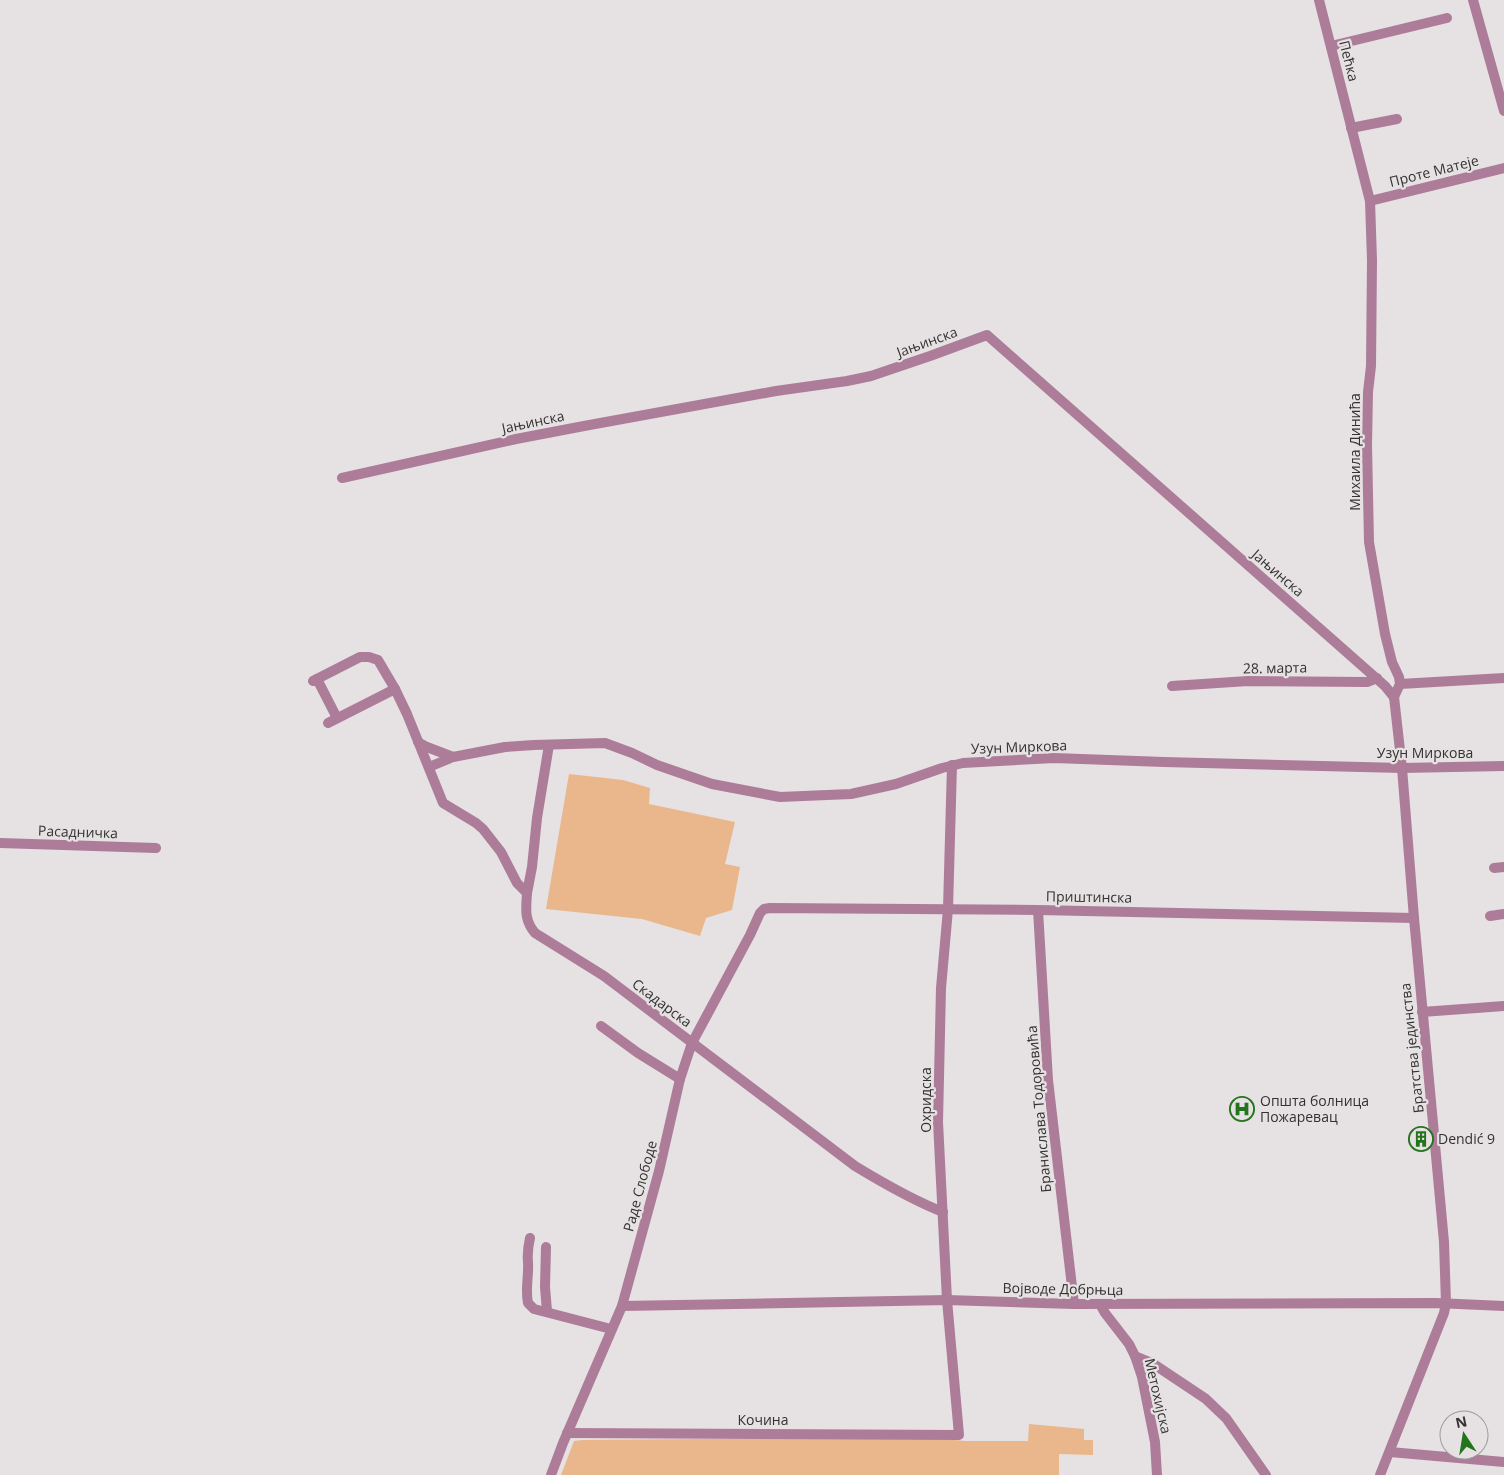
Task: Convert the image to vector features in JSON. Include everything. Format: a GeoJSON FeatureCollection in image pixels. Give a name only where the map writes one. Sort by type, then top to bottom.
{"type":"FeatureCollection","features":[{"type":"Feature","properties":{"kind":"street","name":"Пећка"},"geometry":{"type":"LineString","coordinates":[[1319,0],[1370,201]]}},
{"type":"Feature","properties":{"kind":"street"},"geometry":{"type":"LineString","coordinates":[[1473,0],[1504,111]]}},
{"type":"Feature","properties":{"kind":"street"},"geometry":{"type":"LineString","coordinates":[[1331,46],[1447,18]]}},
{"type":"Feature","properties":{"kind":"street"},"geometry":{"type":"LineString","coordinates":[[1351,128],[1397,119]]}},
{"type":"Feature","properties":{"kind":"street","name":"Проте Матеје"},"geometry":{"type":"LineString","coordinates":[[1370,201],[1504,168]]}},
{"type":"Feature","properties":{"kind":"street","name":"Михаила Динића"},"geometry":{"type":"LineString","coordinates":[[1370,201],[1372,260],[1371,366],[1368,392],[1367,446],[1369,542],[1385,634],[1400,684]]}},
{"type":"Feature","properties":{"kind":"street","name":"Јањинска"},"geometry":{"type":"LineString","coordinates":[[342,478],[564,430],[776,390],[871,376],[987,335],[1377,678],[1394,697]]}},
{"type":"Feature","properties":{"kind":"street"},"geometry":{"type":"LineString","coordinates":[[395,689],[333,721],[315,680],[360,657],[378,660],[395,689],[407,714],[443,803],[483,829],[501,852],[517,884],[527,893]]}},
{"type":"Feature","properties":{"kind":"street","name":"28. марта"},"geometry":{"type":"LineString","coordinates":[[1172,686],[1248,681],[1367,682],[1377,678]]}},
{"type":"Feature","properties":{"kind":"street"},"geometry":{"type":"LineString","coordinates":[[1394,697],[1400,684],[1504,678]]}},
{"type":"Feature","properties":{"kind":"street","name":"Братства јединства"},"geometry":{"type":"LineString","coordinates":[[1380,1475],[1446,1304],[1438,1170],[1394,697]]}},
{"type":"Feature","properties":{"kind":"street"},"geometry":{"type":"LineString","coordinates":[[418,741],[426,747],[452,757]]}},
{"type":"Feature","properties":{"kind":"street","name":"Узун Миркова"},"geometry":{"type":"LineString","coordinates":[[429,767],[452,757],[505,747],[534,744],[594,743],[605,744],[632,753],[657,766],[712,784],[780,797],[851,794],[896,784],[962,763],[1054,758],[1402,768],[1504,766]]}},
{"type":"Feature","properties":{"kind":"street","name":"Скадарска"},"geometry":{"type":"LineString","coordinates":[[549,745],[527,893],[526,914],[529,924],[535,933],[604,976],[855,1166],[893,1188],[943,1212]]}},
{"type":"Feature","properties":{"kind":"street","name":"Охридска"},"geometry":{"type":"LineString","coordinates":[[952,765],[948,909],[941,988],[939,1114],[947,1300],[959,1435]]}},
{"type":"Feature","properties":{"kind":"street","name":"Расадничка"},"geometry":{"type":"LineString","coordinates":[[0,843],[156,848]]}},
{"type":"Feature","properties":{"kind":"street","name":"Приштинска"},"geometry":{"type":"LineString","coordinates":[[764,909],[1038,910],[1414,918]]}},
{"type":"Feature","properties":{"kind":"street","name":"Раде Слободе"},"geometry":{"type":"LineString","coordinates":[[552,1475],[567,1433],[622,1306],[659,1171],[680,1079],[692,1043],[760,913],[764,909]]}},
{"type":"Feature","properties":{"kind":"street","name":"Бранислава Тодоровића"},"geometry":{"type":"LineString","coordinates":[[1038,910],[1048,1080],[1074,1304]]}},
{"type":"Feature","properties":{"kind":"street"},"geometry":{"type":"LineString","coordinates":[[1490,916],[1504,914]]}},
{"type":"Feature","properties":{"kind":"street"},"geometry":{"type":"LineString","coordinates":[[1422,1012],[1504,1006]]}},
{"type":"Feature","properties":{"kind":"street"},"geometry":{"type":"LineString","coordinates":[[601,1026],[638,1053],[680,1079]]}},
{"type":"Feature","properties":{"kind":"street"},"geometry":{"type":"LineString","coordinates":[[530,1238],[527,1252],[526,1282],[528,1302],[534,1309],[611,1329]]}},
{"type":"Feature","properties":{"kind":"street"},"geometry":{"type":"LineString","coordinates":[[546,1247],[545,1287],[547,1311]]}},
{"type":"Feature","properties":{"kind":"street","name":"Војводе Добрњца"},"geometry":{"type":"LineString","coordinates":[[622,1306],[947,1300],[1074,1304],[1446,1304],[1504,1306]]}},
{"type":"Feature","properties":{"kind":"street","name":"Метохијска"},"geometry":{"type":"LineString","coordinates":[[1100,1304],[1129,1344],[1135,1356],[1142,1377],[1155,1442],[1157,1475]]}},
{"type":"Feature","properties":{"kind":"street"},"geometry":{"type":"LineString","coordinates":[[1135,1356],[1152,1363],[1206,1399],[1226,1418],[1266,1475]]}},
{"type":"Feature","properties":{"kind":"street","name":"Кочина"},"geometry":{"type":"LineString","coordinates":[[567,1433],[959,1435]]}},
{"type":"Feature","properties":{"kind":"street"},"geometry":{"type":"LineString","coordinates":[[1390,1452],[1504,1462]]}},
{"type":"Feature","properties":{"kind":"shaded area"},"geometry":{"type":"Polygon","coordinates":[[[569,774],[623,780],[650,788],[649,804],[735,822],[725,864],[740,867],[732,910],[706,918],[700,936],[642,919],[546,909],[569,774]]]}},
{"type":"Feature","properties":{"kind":"shaded area"},"geometry":{"type":"Polygon","coordinates":[[[1029,1424],[1084,1429],[1084,1440],[1093,1440],[1093,1455],[1059,1454],[1059,1475],[561,1475],[574,1441],[582,1440],[924,1437],[965,1441],[1028,1441],[1029,1424]]]}},
{"type":"Feature","properties":{"kind":"place","name":"Општа болница Пожаревац"},"geometry":{"type":"Point","coordinates":[1242,1109]}},
{"type":"Feature","properties":{"kind":"place","name":"Dendić 9"},"geometry":{"type":"Point","coordinates":[1421,1139]}}]}
